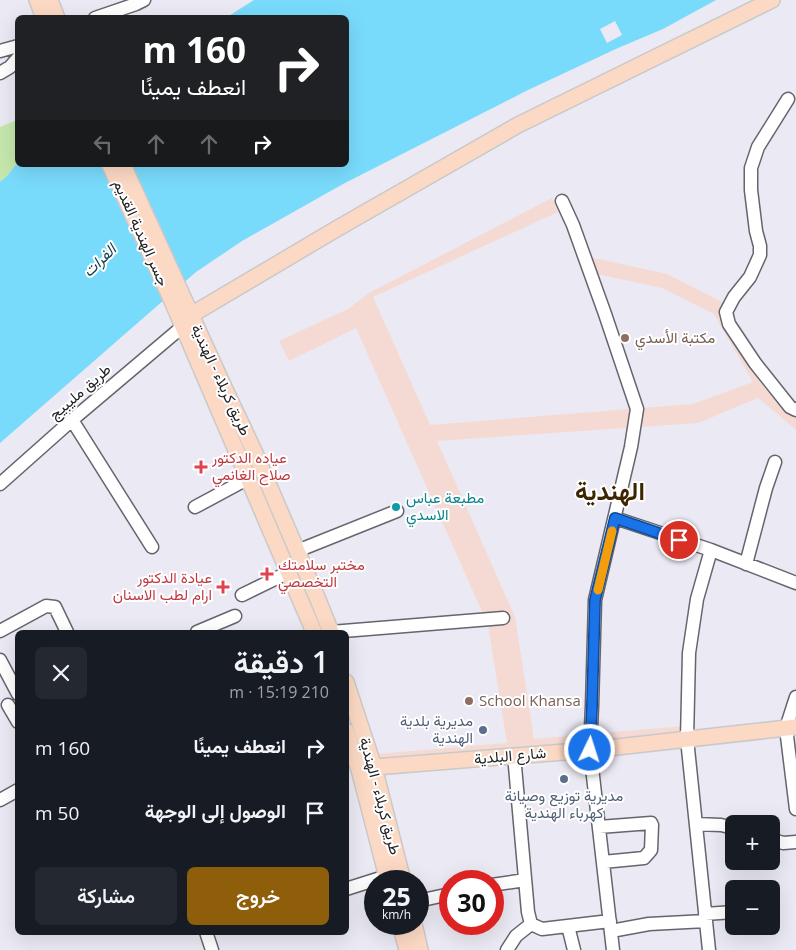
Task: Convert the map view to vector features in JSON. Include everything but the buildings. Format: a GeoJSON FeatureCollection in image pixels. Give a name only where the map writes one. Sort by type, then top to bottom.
{"type":"FeatureCollection","features":[{"type":"Feature","properties":{"kind":"main road"},"geometry":{"type":"LineString","coordinates":[[36,0],[43,15]]}},
{"type":"Feature","properties":{"kind":"main road"},"geometry":{"type":"LineString","coordinates":[[50,0],[56,15]]}},
{"type":"Feature","properties":{"kind":"main road"},"geometry":{"type":"LineString","coordinates":[[313,630],[249,478],[187,321],[338,228],[518,125],[772,0]]}},
{"type":"Feature","properties":{"kind":"main road","name":"جسر الهندية القديم"},"geometry":{"type":"LineString","coordinates":[[111,167],[177,297]]}},
{"type":"Feature","properties":{"kind":"main road","name":"جسر الهندية القديم"},"geometry":{"type":"LineString","coordinates":[[124,167],[177,297]]}},
{"type":"Feature","properties":{"kind":"main road","name":"طريق كربلاء - الهندية"},"geometry":{"type":"LineString","coordinates":[[177,297],[187,321],[255,452],[330,630]]}},
{"type":"Feature","properties":{"kind":"main road","name":"طريق كربلاء - الهندية"},"geometry":{"type":"LineString","coordinates":[[349,691],[374,767],[400,870]]}},
{"type":"Feature","properties":{"kind":"main road","name":"شارع البلدية"},"geometry":{"type":"LineString","coordinates":[[374,767],[590,750],[791,728]]}},
{"type":"Feature","properties":{"kind":"main road"},"geometry":{"type":"LineString","coordinates":[[349,740],[360,773],[386,870]]}},
{"type":"Feature","properties":{"kind":"main road"},"geometry":{"type":"LineString","coordinates":[[403,935],[407,950]]}},
{"type":"Feature","properties":{"kind":"main road"},"geometry":{"type":"LineString","coordinates":[[417,935],[420,950]]}},
{"type":"Feature","properties":{"kind":"street"},"geometry":{"type":"LineString","coordinates":[[104,15],[144,0]]}},
{"type":"Feature","properties":{"kind":"street"},"geometry":{"type":"LineString","coordinates":[[0,50],[15,47]]}},
{"type":"Feature","properties":{"kind":"street"},"geometry":{"type":"LineString","coordinates":[[0,73],[15,61]]}},
{"type":"Feature","properties":{"kind":"street"},"geometry":{"type":"LineString","coordinates":[[788,98],[758,147],[751,168],[750,190],[760,255],[750,277],[734,297],[726,312],[729,324],[755,363],[790,407],[796,410]]}},
{"type":"Feature","properties":{"kind":"street"},"geometry":{"type":"LineString","coordinates":[[562,201],[573,225],[605,314],[636,409],[631,447],[595,600],[590,750],[613,950]]}},
{"type":"Feature","properties":{"kind":"street","name":"طريق مليبيج"},"geometry":{"type":"LineString","coordinates":[[0,484],[187,321]]}},
{"type":"Feature","properties":{"kind":"street"},"geometry":{"type":"LineString","coordinates":[[72,420],[152,547]]}},
{"type":"Feature","properties":{"kind":"street"},"geometry":{"type":"LineString","coordinates":[[746,564],[766,488],[775,462]]}},
{"type":"Feature","properties":{"kind":"street"},"geometry":{"type":"LineString","coordinates":[[194,507],[249,478]]}},
{"type":"Feature","properties":{"kind":"street"},"geometry":{"type":"LineString","coordinates":[[298,551],[397,511]]}},
{"type":"Feature","properties":{"kind":"street"},"geometry":{"type":"LineString","coordinates":[[615,518],[711,550],[796,583]]}},
{"type":"Feature","properties":{"kind":"street"},"geometry":{"type":"LineString","coordinates":[[709,950],[688,739],[689,653],[696,599],[711,550]]}},
{"type":"Feature","properties":{"kind":"street"},"geometry":{"type":"LineString","coordinates":[[242,595],[289,572]]}},
{"type":"Feature","properties":{"kind":"street"},"geometry":{"type":"LineString","coordinates":[[0,631],[46,606],[55,607],[66,630]]}},
{"type":"Feature","properties":{"kind":"street"},"geometry":{"type":"LineString","coordinates":[[203,630],[235,616]]}},
{"type":"Feature","properties":{"kind":"street"},"geometry":{"type":"LineString","coordinates":[[349,631],[503,618]]}},
{"type":"Feature","properties":{"kind":"street"},"geometry":{"type":"LineString","coordinates":[[0,660],[15,688]]}},
{"type":"Feature","properties":{"kind":"street"},"geometry":{"type":"LineString","coordinates":[[796,697],[791,728],[796,809]]}},
{"type":"Feature","properties":{"kind":"street"},"geometry":{"type":"LineString","coordinates":[[8,705],[15,717]]}},
{"type":"Feature","properties":{"kind":"street"},"geometry":{"type":"LineString","coordinates":[[514,755],[528,912],[531,924]]}},
{"type":"Feature","properties":{"kind":"street"},"geometry":{"type":"LineString","coordinates":[[0,800],[15,792]]}},
{"type":"Feature","properties":{"kind":"street"},"geometry":{"type":"LineString","coordinates":[[599,828],[651,823],[652,825],[651,850],[644,858],[603,862]]}},
{"type":"Feature","properties":{"kind":"street"},"geometry":{"type":"LineString","coordinates":[[696,824],[725,826]]}},
{"type":"Feature","properties":{"kind":"street"},"geometry":{"type":"LineString","coordinates":[[780,842],[796,842]]}},
{"type":"Feature","properties":{"kind":"street"},"geometry":{"type":"LineString","coordinates":[[504,883],[525,880]]}},
{"type":"Feature","properties":{"kind":"street"},"geometry":{"type":"LineString","coordinates":[[349,888],[364,885]]}},
{"type":"Feature","properties":{"kind":"street"},"geometry":{"type":"LineString","coordinates":[[531,924],[542,929],[568,926],[649,924],[725,914]]}},
{"type":"Feature","properties":{"kind":"street"},"geometry":{"type":"LineString","coordinates":[[506,950],[516,936],[531,924]]}},
{"type":"Feature","properties":{"kind":"street"},"geometry":{"type":"LineString","coordinates":[[568,926],[574,950]]}},
{"type":"Feature","properties":{"kind":"street"},"geometry":{"type":"LineString","coordinates":[[208,935],[212,950]]}},
{"type":"Feature","properties":{"kind":"shaded area"},"geometry":{"type":"Polygon","coordinates":[[[552,198],[558,212],[373,297],[430,425],[693,404],[753,382],[714,314],[662,288],[588,272],[580,255],[667,274],[724,303],[765,378],[796,405],[796,430],[758,398],[698,423],[437,441],[515,617],[534,739],[684,726],[683,746],[380,776],[376,754],[507,743],[488,625],[356,328],[289,361],[279,341],[348,309],[369,293],[552,198]]]}},
{"type":"Feature","properties":{"kind":"green space"},"geometry":{"type":"Polygon","coordinates":[[[15,121],[15,166],[0,182],[0,127],[15,121]]]}},
{"type":"Feature","properties":{"kind":"water","name":"الفرات"},"geometry":{"type":"Polygon","coordinates":[[[254,0],[716,0],[663,29],[528,90],[343,184],[242,241],[196,272],[0,443],[0,182],[15,166],[349,167],[349,15],[230,15],[254,0]]]}},
{"type":"Feature","properties":{"kind":"pier"},"geometry":{"type":"Polygon","coordinates":[[[615,21],[622,35],[607,43],[600,29],[615,21]]]}},
{"type":"Feature","properties":{"kind":"slow traffic"},"geometry":{"type":"LineString","coordinates":[[598,590],[612,531]]}},
{"type":"Feature","properties":{"kind":"place","name":"مكتبة الأسدي"},"geometry":{"type":"Point","coordinates":[625,338]}},
{"type":"Feature","properties":{"kind":"place","name":"عياده الدكتور صلاح الغانمي"},"geometry":{"type":"Point","coordinates":[201,467]}},
{"type":"Feature","properties":{"kind":"place","name":"مطبعة عباس الاسدي"},"geometry":{"type":"Point","coordinates":[396,507]}},
{"type":"Feature","properties":{"kind":"place","name":"مختبر سلامتك التخصصي"},"geometry":{"type":"Point","coordinates":[267,574]}},
{"type":"Feature","properties":{"kind":"place","name":"عيادة الدكتور ارام لطب الاسنان"},"geometry":{"type":"Point","coordinates":[223,587]}},
{"type":"Feature","properties":{"kind":"place","name":"School Khansa"},"geometry":{"type":"Point","coordinates":[469,701]}},
{"type":"Feature","properties":{"kind":"place","name":"مديرية بلدية الهندية"},"geometry":{"type":"Point","coordinates":[483,730]}},
{"type":"Feature","properties":{"kind":"place","name":"مديرية توزيع وصيانة كهرباء الهندية"},"geometry":{"type":"Point","coordinates":[564,779]}},
{"type":"Feature","properties":{"kind":"district","name":"الهندية"},"geometry":{"type":"Point","coordinates":[610,491]}},
{"type":"Feature","properties":{"kind":"route"},"geometry":{"type":"LineString","coordinates":[[590,750],[595,600],[615,518],[679,540]]}}]}
